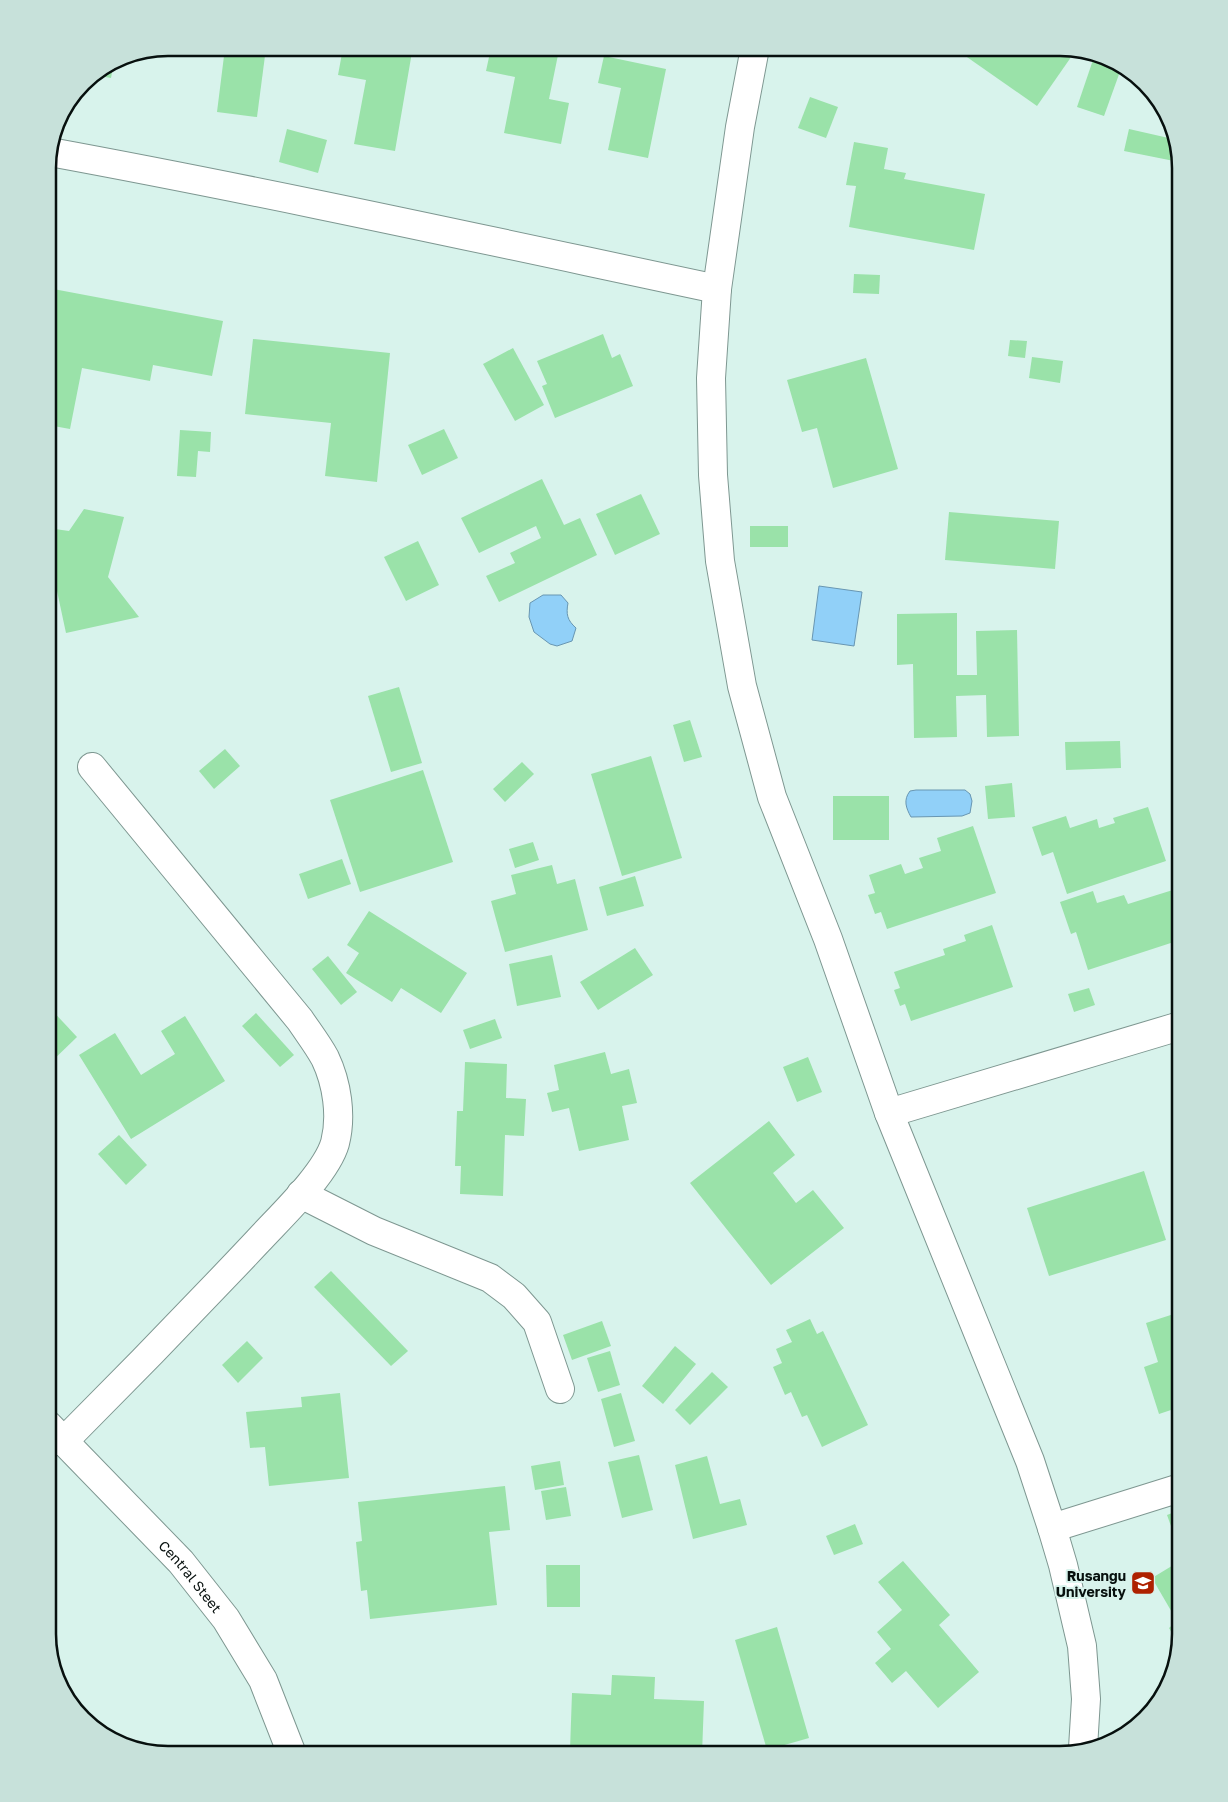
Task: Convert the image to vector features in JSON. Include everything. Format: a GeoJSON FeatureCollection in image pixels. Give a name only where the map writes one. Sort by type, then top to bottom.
{"type":"FeatureCollection","features":[{"type":"Feature","properties":{"kind":"street"},"geometry":{"type":"LineString","coordinates":[[753,56],[740,127],[717,289],[711,378],[713,475],[720,561],[742,686],[772,797],[828,939],[889,1113],[1030,1461],[1052,1528],[1063,1565],[1082,1646],[1086,1699],[1083,1743]]}},
{"type":"Feature","properties":{"kind":"street"},"geometry":{"type":"LineString","coordinates":[[57,153],[195,178],[327,205],[717,289]]}},
{"type":"Feature","properties":{"kind":"street"},"geometry":{"type":"LineString","coordinates":[[56,1434],[183,1321],[301,1194],[321,1169],[334,1144],[338,1117],[336,1090],[325,1059],[300,1020],[274,986],[92,767]]}},
{"type":"Feature","properties":{"kind":"street"},"geometry":{"type":"LineString","coordinates":[[889,1113],[1172,1028]]}},
{"type":"Feature","properties":{"kind":"street"},"geometry":{"type":"LineString","coordinates":[[301,1194],[374,1231],[490,1278],[514,1296],[537,1322],[560,1389]]}},
{"type":"Feature","properties":{"kind":"street","name":"Central Steet"},"geometry":{"type":"LineString","coordinates":[[56,1434],[181,1562],[226,1619],[263,1680],[289,1746]]}},
{"type":"Feature","properties":{"kind":"street"},"geometry":{"type":"LineString","coordinates":[[1052,1528],[1172,1490]]}},
{"type":"Feature","properties":{"kind":"water"},"geometry":{"type":"Polygon","coordinates":[[[819,586],[862,592],[854,646],[812,640],[819,586]]]}},
{"type":"Feature","properties":{"kind":"water"},"geometry":{"type":"Polygon","coordinates":[[[543,595],[561,595],[568,603],[568,617],[576,628],[572,641],[557,646],[550,644],[534,632],[529,617],[530,603],[543,595]]]}},
{"type":"Feature","properties":{"kind":"water"},"geometry":{"type":"Polygon","coordinates":[[[965,790],[970,794],[972,801],[970,813],[962,816],[911,817],[906,798],[910,791],[965,790]]]}},
{"type":"Feature","properties":{"kind":"building"},"geometry":{"type":"Polygon","coordinates":[[[224,56],[265,56],[257,117],[217,112],[224,56]]]}},
{"type":"Feature","properties":{"kind":"building"},"geometry":{"type":"Polygon","coordinates":[[[342,56],[411,56],[395,151],[354,144],[366,80],[338,75],[342,56]]]}},
{"type":"Feature","properties":{"kind":"building"},"geometry":{"type":"Polygon","coordinates":[[[489,56],[558,56],[549,99],[569,103],[561,144],[504,133],[515,77],[486,71],[489,56]]]}},
{"type":"Feature","properties":{"kind":"building"},"geometry":{"type":"Polygon","coordinates":[[[604,56],[666,69],[648,158],[608,150],[621,88],[598,83],[604,56]]]}},
{"type":"Feature","properties":{"kind":"building"},"geometry":{"type":"Polygon","coordinates":[[[965,56],[1071,57],[1037,106],[965,56]]]}},
{"type":"Feature","properties":{"kind":"building"},"geometry":{"type":"Polygon","coordinates":[[[1093,61],[1119,73],[1104,116],[1077,107],[1093,61]]]}},
{"type":"Feature","properties":{"kind":"building"},"geometry":{"type":"Polygon","coordinates":[[[112,71],[111,78],[104,77],[112,71]]]}},
{"type":"Feature","properties":{"kind":"building"},"geometry":{"type":"Polygon","coordinates":[[[810,97],[838,107],[826,138],[798,128],[810,97]]]}},
{"type":"Feature","properties":{"kind":"building"},"geometry":{"type":"Polygon","coordinates":[[[287,129],[327,140],[318,173],[279,162],[287,129]]]}},
{"type":"Feature","properties":{"kind":"building"},"geometry":{"type":"Polygon","coordinates":[[[1129,129],[1168,138],[1172,160],[1124,151],[1129,129]]]}},
{"type":"Feature","properties":{"kind":"building"},"geometry":{"type":"Polygon","coordinates":[[[854,142],[888,148],[884,169],[906,173],[904,179],[985,194],[974,250],[849,227],[856,186],[846,185],[854,142]]]}},
{"type":"Feature","properties":{"kind":"building"},"geometry":{"type":"Polygon","coordinates":[[[854,274],[880,275],[879,294],[853,293],[854,274]]]}},
{"type":"Feature","properties":{"kind":"building"},"geometry":{"type":"Polygon","coordinates":[[[56,290],[223,321],[212,376],[153,365],[150,381],[82,368],[70,429],[56,426],[56,290]]]}},
{"type":"Feature","properties":{"kind":"building"},"geometry":{"type":"Polygon","coordinates":[[[603,334],[612,358],[620,354],[633,386],[555,418],[542,386],[547,384],[537,361],[603,334]]]}},
{"type":"Feature","properties":{"kind":"building"},"geometry":{"type":"Polygon","coordinates":[[[253,339],[390,353],[377,482],[325,476],[331,423],[245,414],[253,339]]]}},
{"type":"Feature","properties":{"kind":"building"},"geometry":{"type":"Polygon","coordinates":[[[1010,340],[1027,341],[1025,358],[1008,356],[1010,340]]]}},
{"type":"Feature","properties":{"kind":"building"},"geometry":{"type":"Polygon","coordinates":[[[513,348],[544,405],[515,421],[483,364],[513,348]]]}},
{"type":"Feature","properties":{"kind":"building"},"geometry":{"type":"Polygon","coordinates":[[[1032,357],[1063,361],[1060,383],[1029,378],[1032,357]]]}},
{"type":"Feature","properties":{"kind":"building"},"geometry":{"type":"Polygon","coordinates":[[[866,358],[898,469],[833,488],[817,428],[802,432],[787,380],[866,358]]]}},
{"type":"Feature","properties":{"kind":"building"},"geometry":{"type":"Polygon","coordinates":[[[444,429],[458,458],[422,475],[408,445],[444,429]]]}},
{"type":"Feature","properties":{"kind":"building"},"geometry":{"type":"Polygon","coordinates":[[[180,430],[211,432],[210,452],[198,451],[196,477],[177,476],[180,430]]]}},
{"type":"Feature","properties":{"kind":"building"},"geometry":{"type":"Polygon","coordinates":[[[542,479],[564,525],[580,518],[597,555],[499,602],[486,576],[515,563],[510,553],[541,538],[536,526],[479,553],[461,518],[542,479]]]}},
{"type":"Feature","properties":{"kind":"building"},"geometry":{"type":"Polygon","coordinates":[[[641,494],[660,534],[615,555],[596,514],[641,494]]]}},
{"type":"Feature","properties":{"kind":"building"},"geometry":{"type":"Polygon","coordinates":[[[84,509],[124,517],[108,577],[139,617],[66,633],[56,591],[56,529],[69,531],[84,509]]]}},
{"type":"Feature","properties":{"kind":"building"},"geometry":{"type":"Polygon","coordinates":[[[949,512],[1059,521],[1055,569],[945,560],[949,512]]]}},
{"type":"Feature","properties":{"kind":"building"},"geometry":{"type":"Polygon","coordinates":[[[750,526],[788,526],[788,547],[750,547],[750,526]]]}},
{"type":"Feature","properties":{"kind":"building"},"geometry":{"type":"Polygon","coordinates":[[[418,541],[439,585],[406,601],[384,557],[418,541]]]}},
{"type":"Feature","properties":{"kind":"building"},"geometry":{"type":"Polygon","coordinates":[[[957,613],[957,675],[977,675],[976,631],[1017,630],[1019,736],[987,737],[986,695],[956,696],[957,737],[914,738],[913,664],[897,665],[897,614],[957,613]]]}},
{"type":"Feature","properties":{"kind":"building"},"geometry":{"type":"Polygon","coordinates":[[[399,687],[422,763],[391,772],[368,696],[399,687]]]}},
{"type":"Feature","properties":{"kind":"building"},"geometry":{"type":"Polygon","coordinates":[[[690,720],[702,757],[684,762],[673,725],[690,720]]]}},
{"type":"Feature","properties":{"kind":"building"},"geometry":{"type":"Polygon","coordinates":[[[1120,741],[1121,768],[1066,770],[1065,742],[1120,741]]]}},
{"type":"Feature","properties":{"kind":"building"},"geometry":{"type":"Polygon","coordinates":[[[225,749],[240,766],[214,789],[199,771],[225,749]]]}},
{"type":"Feature","properties":{"kind":"building"},"geometry":{"type":"Polygon","coordinates":[[[651,756],[682,858],[622,876],[591,774],[651,756]]]}},
{"type":"Feature","properties":{"kind":"building"},"geometry":{"type":"Polygon","coordinates":[[[522,762],[534,774],[505,802],[493,789],[522,762]]]}},
{"type":"Feature","properties":{"kind":"building"},"geometry":{"type":"Polygon","coordinates":[[[423,770],[453,862],[360,892],[330,800],[423,770]]]}},
{"type":"Feature","properties":{"kind":"building"},"geometry":{"type":"Polygon","coordinates":[[[1012,783],[1015,817],[988,819],[985,786],[1012,783]]]}},
{"type":"Feature","properties":{"kind":"building"},"geometry":{"type":"Polygon","coordinates":[[[833,796],[889,796],[889,840],[833,840],[833,796]]]}},
{"type":"Feature","properties":{"kind":"building"},"geometry":{"type":"Polygon","coordinates":[[[1148,807],[1166,861],[1067,894],[1053,852],[1042,856],[1032,827],[1066,816],[1070,828],[1097,819],[1099,828],[1115,823],[1113,818],[1148,807]]]}},
{"type":"Feature","properties":{"kind":"building"},"geometry":{"type":"Polygon","coordinates":[[[973,826],[996,893],[887,929],[881,912],[875,914],[868,895],[875,893],[869,875],[901,864],[905,874],[923,868],[919,858],[941,851],[937,838],[973,826]]]}},
{"type":"Feature","properties":{"kind":"building"},"geometry":{"type":"Polygon","coordinates":[[[533,842],[539,860],[515,868],[509,849],[533,842]]]}},
{"type":"Feature","properties":{"kind":"building"},"geometry":{"type":"Polygon","coordinates":[[[342,859],[351,884],[308,899],[299,874],[342,859]]]}},
{"type":"Feature","properties":{"kind":"building"},"geometry":{"type":"Polygon","coordinates":[[[552,865],[557,884],[575,879],[588,930],[505,952],[491,901],[516,894],[511,875],[552,865]]]}},
{"type":"Feature","properties":{"kind":"building"},"geometry":{"type":"Polygon","coordinates":[[[635,876],[644,906],[607,916],[599,887],[635,876]]]}},
{"type":"Feature","properties":{"kind":"building"},"geometry":{"type":"Polygon","coordinates":[[[1172,890],[1172,943],[1088,970],[1076,932],[1071,934],[1060,902],[1093,891],[1097,903],[1124,895],[1128,904],[1172,890]]]}},
{"type":"Feature","properties":{"kind":"building"},"geometry":{"type":"Polygon","coordinates":[[[369,911],[467,973],[441,1013],[401,988],[392,1002],[346,973],[359,953],[347,945],[369,911]]]}},
{"type":"Feature","properties":{"kind":"building"},"geometry":{"type":"Polygon","coordinates":[[[992,925],[1013,987],[911,1021],[905,1004],[900,1006],[894,990],[900,988],[894,972],[945,955],[943,949],[966,941],[964,935],[992,925]]]}},
{"type":"Feature","properties":{"kind":"building"},"geometry":{"type":"Polygon","coordinates":[[[635,948],[653,975],[598,1010],[580,982],[635,948]]]}},
{"type":"Feature","properties":{"kind":"building"},"geometry":{"type":"Polygon","coordinates":[[[552,955],[561,997],[517,1006],[509,964],[552,955]]]}},
{"type":"Feature","properties":{"kind":"building"},"geometry":{"type":"Polygon","coordinates":[[[328,956],[357,992],[341,1005],[312,969],[328,956]]]}},
{"type":"Feature","properties":{"kind":"building"},"geometry":{"type":"Polygon","coordinates":[[[1089,988],[1095,1005],[1074,1012],[1068,994],[1089,988]]]}},
{"type":"Feature","properties":{"kind":"building"},"geometry":{"type":"Polygon","coordinates":[[[256,1013],[294,1055],[280,1067],[242,1026],[256,1013]]]}},
{"type":"Feature","properties":{"kind":"building"},"geometry":{"type":"Polygon","coordinates":[[[56,1014],[77,1037],[56,1057],[56,1014]]]}},
{"type":"Feature","properties":{"kind":"building"},"geometry":{"type":"Polygon","coordinates":[[[185,1016],[225,1081],[131,1139],[79,1055],[115,1033],[141,1075],[175,1054],[161,1031],[185,1016]]]}},
{"type":"Feature","properties":{"kind":"building"},"geometry":{"type":"Polygon","coordinates":[[[495,1019],[502,1038],[470,1049],[463,1030],[495,1019]]]}},
{"type":"Feature","properties":{"kind":"building"},"geometry":{"type":"Polygon","coordinates":[[[605,1052],[611,1074],[629,1069],[637,1103],[622,1106],[629,1140],[579,1151],[569,1108],[552,1112],[547,1093],[559,1090],[554,1065],[605,1052]]]}},
{"type":"Feature","properties":{"kind":"building"},"geometry":{"type":"Polygon","coordinates":[[[808,1057],[822,1092],[797,1102],[783,1067],[808,1057]]]}},
{"type":"Feature","properties":{"kind":"building"},"geometry":{"type":"Polygon","coordinates":[[[465,1062],[507,1064],[506,1098],[526,1099],[524,1136],[505,1135],[503,1196],[460,1194],[461,1166],[455,1166],[457,1111],[463,1111],[465,1062]]]}},
{"type":"Feature","properties":{"kind":"building"},"geometry":{"type":"Polygon","coordinates":[[[769,1121],[795,1155],[773,1173],[796,1203],[813,1190],[844,1228],[771,1285],[690,1183],[769,1121]]]}},
{"type":"Feature","properties":{"kind":"building"},"geometry":{"type":"Polygon","coordinates":[[[119,1135],[147,1165],[126,1185],[98,1154],[119,1135]]]}},
{"type":"Feature","properties":{"kind":"building"},"geometry":{"type":"Polygon","coordinates":[[[1144,1171],[1166,1240],[1049,1276],[1027,1208],[1144,1171]]]}},
{"type":"Feature","properties":{"kind":"building"},"geometry":{"type":"Polygon","coordinates":[[[331,1271],[408,1351],[391,1366],[314,1287],[331,1271]]]}},
{"type":"Feature","properties":{"kind":"building"},"geometry":{"type":"Polygon","coordinates":[[[1172,1315],[1172,1410],[1159,1414],[1144,1367],[1158,1362],[1146,1323],[1172,1315]]]}},
{"type":"Feature","properties":{"kind":"building"},"geometry":{"type":"Polygon","coordinates":[[[810,1319],[817,1334],[823,1331],[868,1425],[822,1447],[807,1415],[802,1417],[791,1392],[785,1395],[773,1367],[782,1363],[776,1349],[792,1342],[786,1330],[810,1319]]]}},
{"type":"Feature","properties":{"kind":"building"},"geometry":{"type":"Polygon","coordinates":[[[602,1321],[611,1346],[572,1360],[563,1335],[602,1321]]]}},
{"type":"Feature","properties":{"kind":"building"},"geometry":{"type":"Polygon","coordinates":[[[247,1341],[263,1358],[238,1383],[222,1365],[247,1341]]]}},
{"type":"Feature","properties":{"kind":"building"},"geometry":{"type":"Polygon","coordinates":[[[675,1346],[696,1364],[663,1404],[642,1386],[675,1346]]]}},
{"type":"Feature","properties":{"kind":"building"},"geometry":{"type":"Polygon","coordinates":[[[610,1351],[620,1385],[598,1392],[587,1358],[610,1351]]]}},
{"type":"Feature","properties":{"kind":"building"},"geometry":{"type":"Polygon","coordinates":[[[712,1372],[728,1387],[690,1425],[675,1410],[712,1372]]]}},
{"type":"Feature","properties":{"kind":"building"},"geometry":{"type":"Polygon","coordinates":[[[340,1393],[349,1478],[269,1486],[265,1447],[250,1448],[246,1412],[302,1407],[301,1397],[340,1393]]]}},
{"type":"Feature","properties":{"kind":"building"},"geometry":{"type":"Polygon","coordinates":[[[621,1393],[635,1441],[614,1447],[601,1399],[621,1393]]]}},
{"type":"Feature","properties":{"kind":"building"},"geometry":{"type":"Polygon","coordinates":[[[639,1455],[653,1510],[622,1518],[608,1462],[639,1455]]]}},
{"type":"Feature","properties":{"kind":"building"},"geometry":{"type":"Polygon","coordinates":[[[707,1456],[720,1504],[740,1499],[747,1525],[693,1539],[675,1465],[707,1456]]]}},
{"type":"Feature","properties":{"kind":"building"},"geometry":{"type":"Polygon","coordinates":[[[560,1461],[564,1485],[535,1490],[531,1466],[560,1461]]]}},
{"type":"Feature","properties":{"kind":"building"},"geometry":{"type":"Polygon","coordinates":[[[505,1486],[510,1530],[489,1532],[497,1605],[370,1619],[367,1590],[361,1591],[356,1542],[362,1541],[358,1502],[505,1486]]]}},
{"type":"Feature","properties":{"kind":"building"},"geometry":{"type":"Polygon","coordinates":[[[566,1487],[571,1516],[546,1520],[541,1491],[566,1487]]]}},
{"type":"Feature","properties":{"kind":"building"},"geometry":{"type":"Polygon","coordinates":[[[1172,1513],[1172,1529],[1167,1515],[1172,1513]]]}},
{"type":"Feature","properties":{"kind":"building"},"geometry":{"type":"Polygon","coordinates":[[[855,1524],[863,1544],[834,1555],[826,1536],[855,1524]]]}},
{"type":"Feature","properties":{"kind":"building"},"geometry":{"type":"Polygon","coordinates":[[[903,1561],[950,1615],[939,1625],[979,1672],[938,1708],[906,1671],[892,1683],[875,1663],[891,1649],[877,1632],[902,1610],[878,1582],[903,1561]]]}},
{"type":"Feature","properties":{"kind":"building"},"geometry":{"type":"Polygon","coordinates":[[[546,1565],[580,1565],[580,1607],[547,1607],[546,1565]]]}},
{"type":"Feature","properties":{"kind":"building"},"geometry":{"type":"Polygon","coordinates":[[[1172,1566],[1172,1612],[1152,1578],[1172,1566]]]}},
{"type":"Feature","properties":{"kind":"building"},"geometry":{"type":"Polygon","coordinates":[[[777,1627],[809,1738],[781,1746],[766,1746],[735,1640],[777,1627]]]}},
{"type":"Feature","properties":{"kind":"building"},"geometry":{"type":"Polygon","coordinates":[[[612,1675],[655,1677],[654,1699],[704,1701],[702,1746],[570,1746],[572,1693],[611,1695],[612,1675]]]}},
{"type":"Feature","properties":{"kind":"place","name":"Rusangu University"},"geometry":{"type":"Point","coordinates":[1143,1583]}}]}
